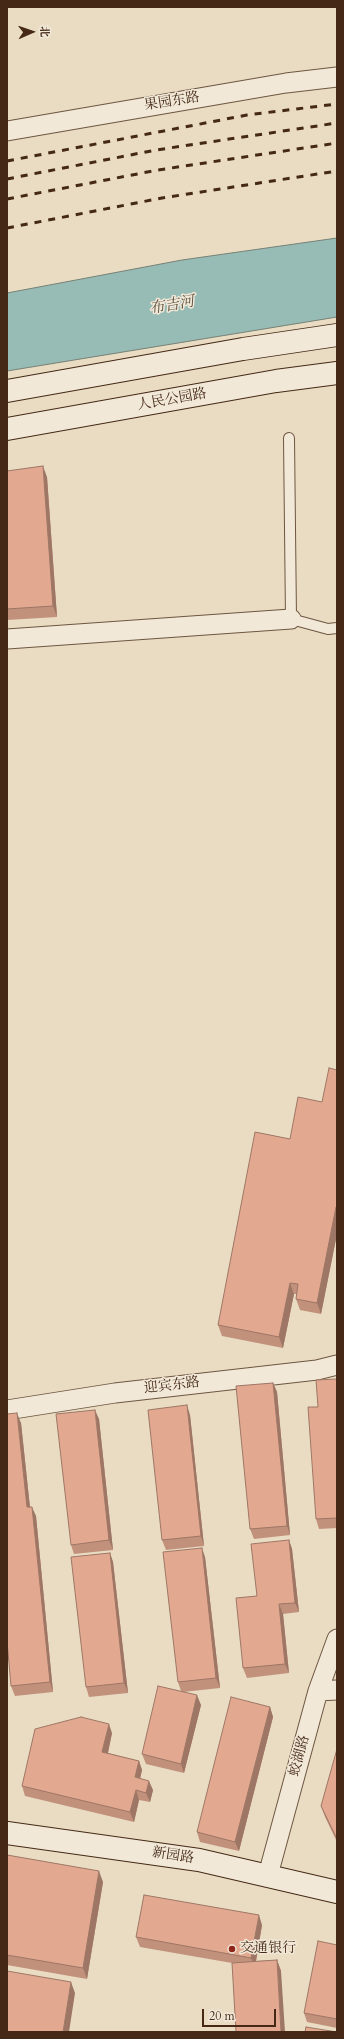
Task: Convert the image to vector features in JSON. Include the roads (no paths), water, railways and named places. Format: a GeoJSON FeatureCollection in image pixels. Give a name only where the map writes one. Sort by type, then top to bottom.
{"type":"FeatureCollection","features":[{"type":"Feature","properties":{"kind":"main road"},"geometry":{"type":"LineString","coordinates":[[7,391],[243,349],[337,335]]}},
{"type":"Feature","properties":{"kind":"main road","name":"人民公园路"},"geometry":{"type":"LineString","coordinates":[[7,429],[276,381],[337,373]]}},
{"type":"Feature","properties":{"kind":"main road","name":"新园路"},"geometry":{"type":"LineString","coordinates":[[7,1833],[199,1860],[337,1892]]}},
{"type":"Feature","properties":{"kind":"street","name":"果园东路"},"geometry":{"type":"LineString","coordinates":[[7,130],[271,86],[337,77]]}},
{"type":"Feature","properties":{"kind":"street"},"geometry":{"type":"LineString","coordinates":[[7,638],[291,619]]}},
{"type":"Feature","properties":{"kind":"street","name":"迎宾东路"},"geometry":{"type":"LineString","coordinates":[[7,1410],[115,1393],[317,1370],[337,1365]]}},
{"type":"Feature","properties":{"kind":"street","name":"蛟湖路"},"geometry":{"type":"LineString","coordinates":[[268,1875],[318,1691],[337,1639]]}},
{"type":"Feature","properties":{"kind":"street"},"geometry":{"type":"LineString","coordinates":[[318,1691],[337,1690]]}},
{"type":"Feature","properties":{"kind":"lane"},"geometry":{"type":"LineString","coordinates":[[289,438],[291,619],[328,629],[337,628]]}},
{"type":"Feature","properties":{"kind":"water","name":"布吉河"},"geometry":{"type":"Polygon","coordinates":[[[337,238],[337,317],[7,371],[7,293],[182,260],[337,238]]]}},
{"type":"Feature","properties":{"kind":"railway"},"geometry":{"type":"LineString","coordinates":[[7,161],[247,115],[337,104]]}},
{"type":"Feature","properties":{"kind":"railway"},"geometry":{"type":"LineString","coordinates":[[7,179],[156,150],[337,123]]}},
{"type":"Feature","properties":{"kind":"railway"},"geometry":{"type":"LineString","coordinates":[[7,199],[158,170],[337,143]]}},
{"type":"Feature","properties":{"kind":"railway"},"geometry":{"type":"LineString","coordinates":[[7,228],[162,198],[337,171]]}},
{"type":"Feature","properties":{"kind":"place","name":"交通银行"},"geometry":{"type":"Point","coordinates":[232,1949]}}]}
